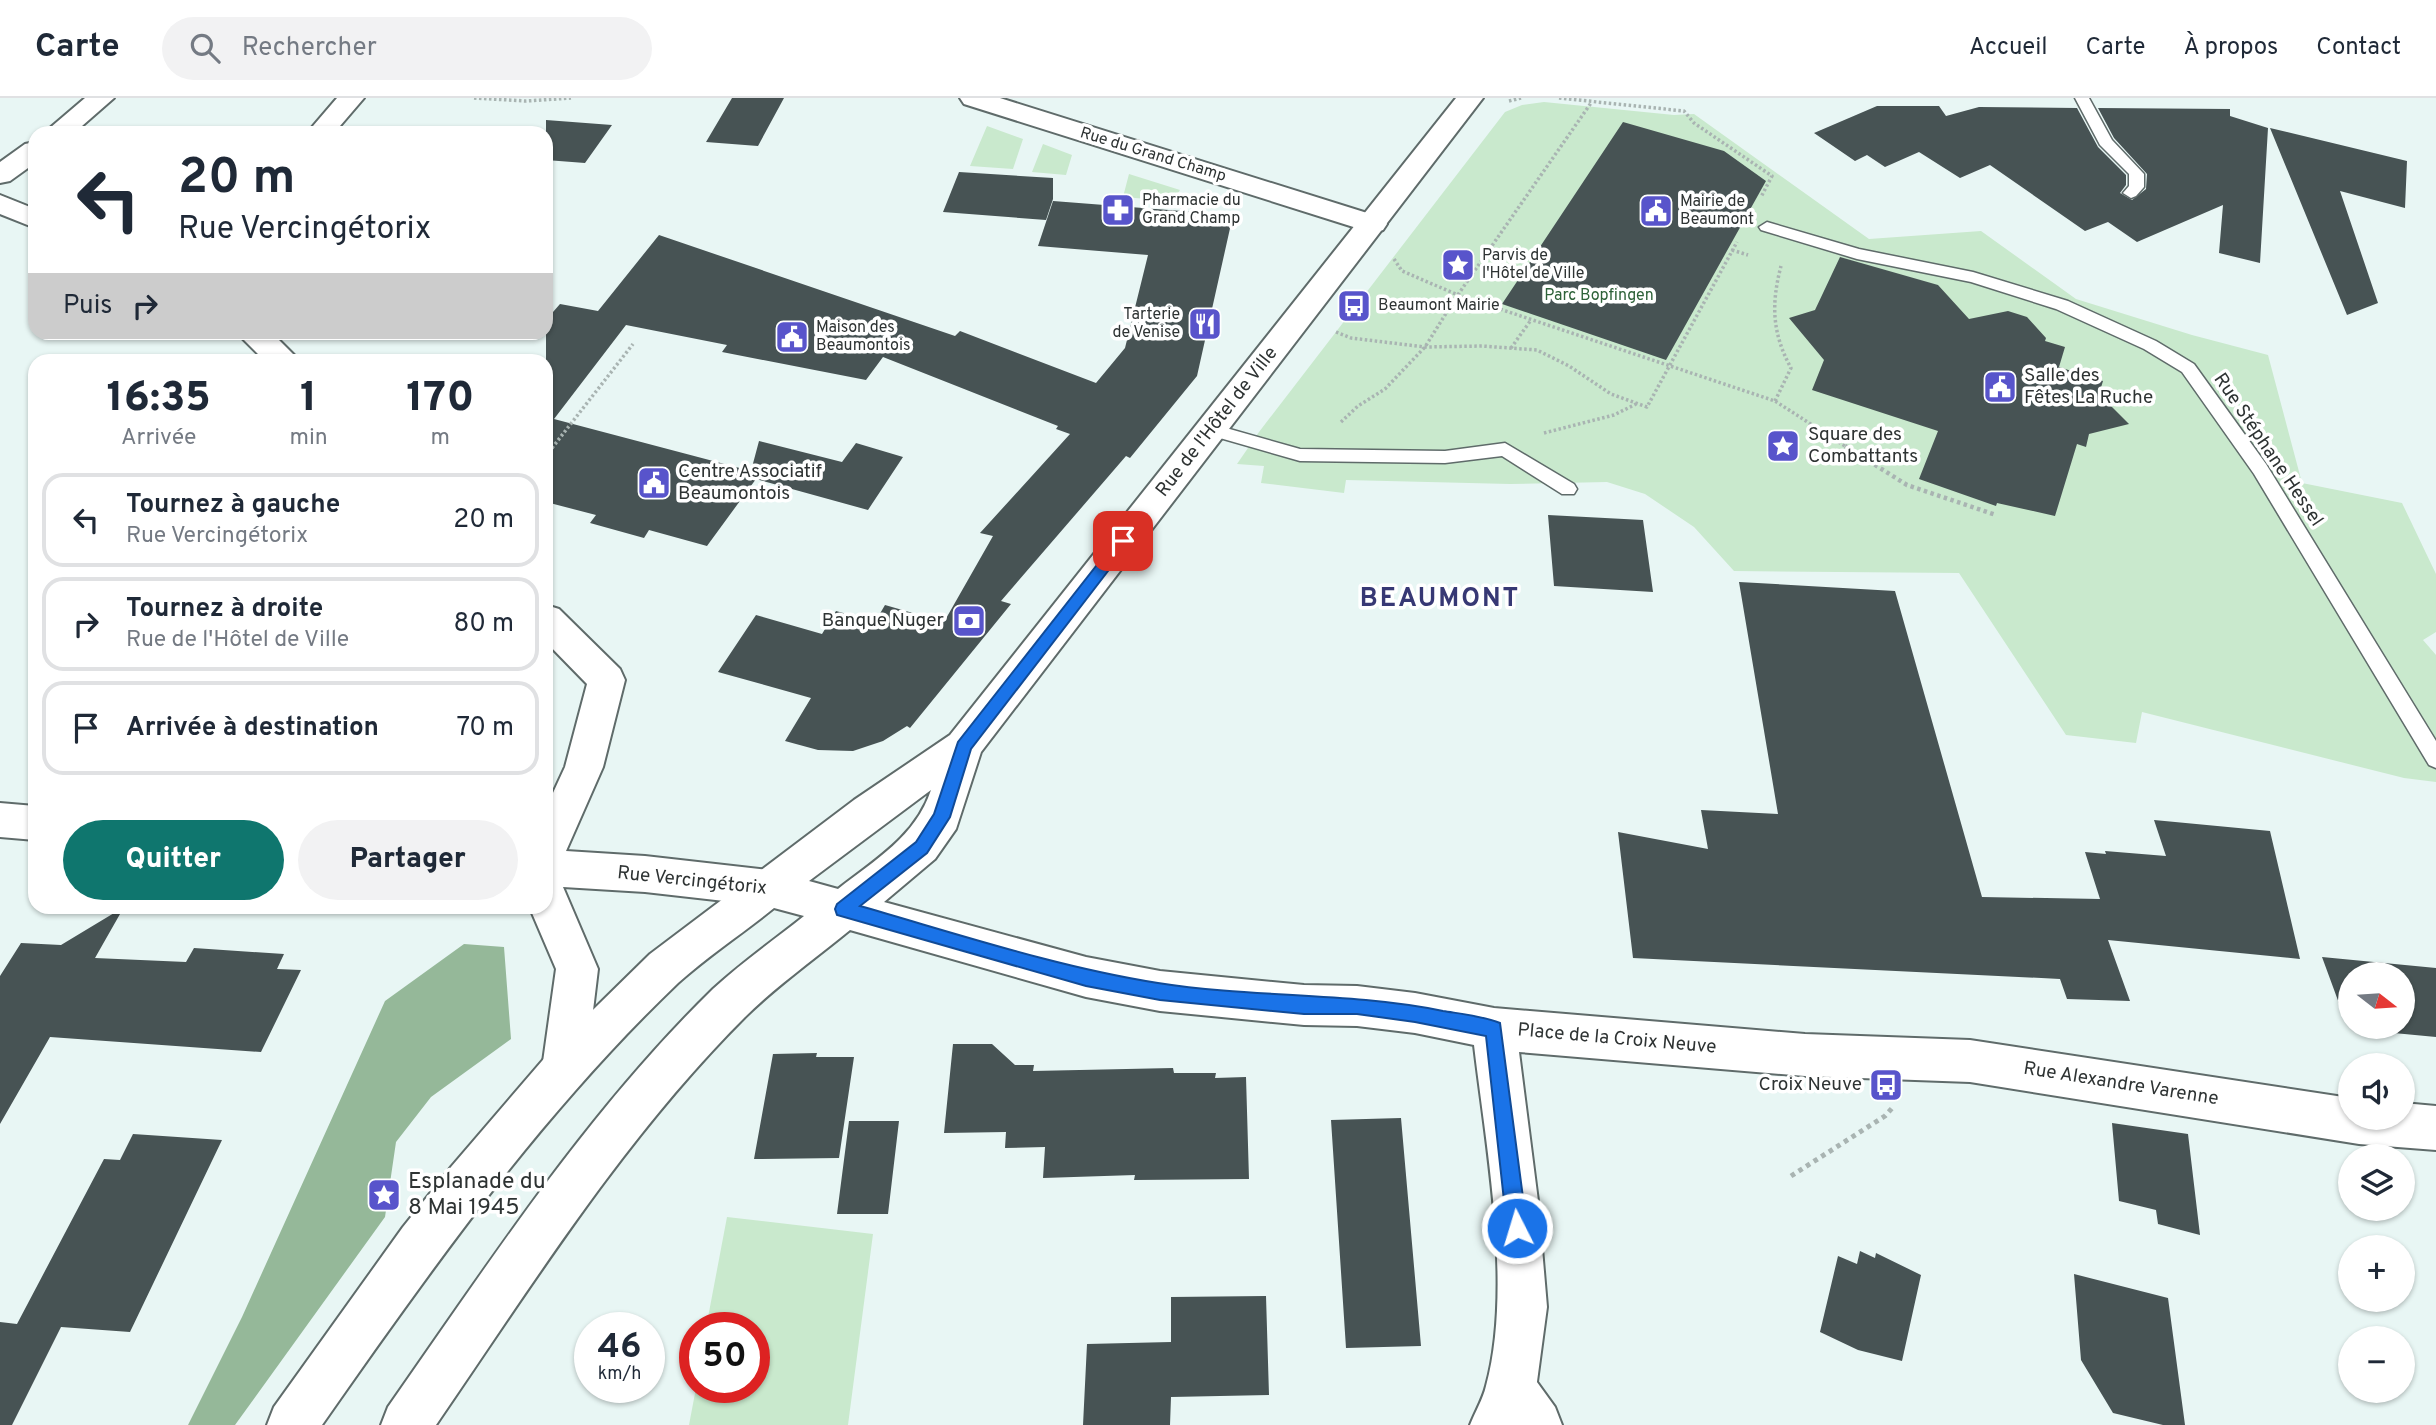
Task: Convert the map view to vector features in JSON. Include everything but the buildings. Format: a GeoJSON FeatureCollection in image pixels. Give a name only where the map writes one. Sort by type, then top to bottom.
{"type":"FeatureCollection","features":[{"type":"Feature","properties":{"kind":"main road"},"geometry":{"type":"LineString","coordinates":[[66,126],[101,98]]}},
{"type":"Feature","properties":{"kind":"main road"},"geometry":{"type":"LineString","coordinates":[[326,126],[351,98]]}},
{"type":"Feature","properties":{"kind":"main road","name":"Rue de l'Hôtel de Ville"},"geometry":{"type":"LineString","coordinates":[[768,888],[868,812],[964,746],[1470,98]]}},
{"type":"Feature","properties":{"kind":"main road","name":"Rue du Grand Champ"},"geometry":{"type":"LineString","coordinates":[[977,99],[1364,235]]}},
{"type":"Feature","properties":{"kind":"main road"},"geometry":{"type":"LineString","coordinates":[[0,175],[28,155]]}},
{"type":"Feature","properties":{"kind":"main road"},"geometry":{"type":"LineString","coordinates":[[0,204],[28,216]]}},
{"type":"Feature","properties":{"kind":"main road"},"geometry":{"type":"LineString","coordinates":[[260,340],[275,354]]}},
{"type":"Feature","properties":{"kind":"main road"},"geometry":{"type":"LineString","coordinates":[[553,627],[607,680],[583,767],[553,835]]}},
{"type":"Feature","properties":{"kind":"main road","name":"Rue de l'Hôtel de Ville"},"geometry":{"type":"LineString","coordinates":[[843,909],[921,848],[942,817],[964,746]]}},
{"type":"Feature","properties":{"kind":"main road"},"geometry":{"type":"LineString","coordinates":[[0,820],[28,822]]}},
{"type":"Feature","properties":{"kind":"main road","name":"Rue Vercingétorix"},"geometry":{"type":"LineString","coordinates":[[553,868],[645,874],[768,888],[1086,977],[1160,991],[1304,1005],[1357,1006],[1415,1013],[1494,1029]]}},
{"type":"Feature","properties":{"kind":"main road"},"geometry":{"type":"LineString","coordinates":[[292,1425],[419,1244],[564,1069],[665,968],[768,888]]}},
{"type":"Feature","properties":{"kind":"main road"},"geometry":{"type":"LineString","coordinates":[[406,1425],[507,1276],[627,1116],[730,1002],[843,909]]}},
{"type":"Feature","properties":{"kind":"main road"},"geometry":{"type":"LineString","coordinates":[[552,914],[568,942],[577,969],[564,1069]]}},
{"type":"Feature","properties":{"kind":"main road","name":"Place de la Croix Neuve"},"geometry":{"type":"LineString","coordinates":[[1514,1413],[1523,1307],[1515,1201],[1494,1029],[1805,1055]]}},
{"type":"Feature","properties":{"kind":"main road","name":"Rue Alexandre Varenne"},"geometry":{"type":"LineString","coordinates":[[1805,1055],[1970,1062],[2161,1089],[2359,1122],[2436,1128]]}},
{"type":"Feature","properties":{"kind":"lane"},"geometry":{"type":"LineString","coordinates":[[2082,98],[2109,148],[2133,168],[2139,182],[2137,189],[2131,193]]}},
{"type":"Feature","properties":{"kind":"lane","name":"Rue Stéphane Hessel"},"geometry":{"type":"LineString","coordinates":[[1767,227],[1857,254],[1931,271],[1973,277],[2062,305],[2150,345],[2188,368],[2260,469],[2436,759]]}},
{"type":"Feature","properties":{"kind":"lane"},"geometry":{"type":"LineString","coordinates":[[1212,430],[1300,455],[1445,457],[1505,449],[1568,489]]}},
{"type":"Feature","properties":{"kind":"path"},"geometry":{"type":"LineString","coordinates":[[474,98],[526,101],[571,98]]}},
{"type":"Feature","properties":{"kind":"path"},"geometry":{"type":"LineString","coordinates":[[1559,98],[1684,111],[1694,123],[1772,176],[1761,199]]}},
{"type":"Feature","properties":{"kind":"path"},"geometry":{"type":"LineString","coordinates":[[1300,455],[1358,407],[1385,389],[1426,347],[1458,295],[1591,103]]}},
{"type":"Feature","properties":{"kind":"path"},"geometry":{"type":"LineString","coordinates":[[1364,235],[1394,258],[1402,271],[1458,295],[1775,401],[1907,485],[1996,515]]}},
{"type":"Feature","properties":{"kind":"path"},"geometry":{"type":"LineString","coordinates":[[1298,320],[1351,338],[1426,347],[1537,350],[1569,366],[1611,394],[1647,407],[1738,241]]}},
{"type":"Feature","properties":{"kind":"path"},"geometry":{"type":"LineString","coordinates":[[1775,401],[1791,368],[1777,345],[1772,323],[1773,295],[1781,265]]}},
{"type":"Feature","properties":{"kind":"path"},"geometry":{"type":"LineString","coordinates":[[1511,349],[1531,320]]}},
{"type":"Feature","properties":{"kind":"path"},"geometry":{"type":"LineString","coordinates":[[553,446],[633,344]]}},
{"type":"Feature","properties":{"kind":"path"},"geometry":{"type":"LineString","coordinates":[[1505,449],[1545,433],[1615,415],[1636,403]]}},
{"type":"Feature","properties":{"kind":"path"},"geometry":{"type":"LineString","coordinates":[[1791,1176],[1885,1116],[1896,1104]]}},
{"type":"Feature","properties":{"kind":"green space","name":"Parc Bopfingen"},"geometry":{"type":"Polygon","coordinates":[[[1544,102],[1674,115],[1694,114],[1869,239],[1981,231],[2076,299],[2268,355],[2302,483],[2402,503],[2436,574],[2436,632],[2423,640],[2436,655],[2436,782],[2404,778],[2142,712],[2136,743],[2066,735],[1959,573],[1734,571],[1694,527],[1645,494],[1607,482],[1510,484],[1346,480],[1344,493],[1261,483],[1264,466],[1237,464],[1505,112],[1522,105],[1544,102]]]}},
{"type":"Feature","properties":{"kind":"green space"},"geometry":{"type":"Polygon","coordinates":[[[987,126],[1023,139],[1013,169],[970,166],[987,126]]]}},
{"type":"Feature","properties":{"kind":"green space"},"geometry":{"type":"Polygon","coordinates":[[[1043,144],[1072,155],[1066,175],[1032,172],[1043,144]]]}},
{"type":"Feature","properties":{"kind":"green space"},"geometry":{"type":"Polygon","coordinates":[[[1129,174],[1180,190],[1173,201],[1123,197],[1129,174]]]}},
{"type":"Feature","properties":{"kind":"green space"},"geometry":{"type":"Polygon","coordinates":[[[464,944],[504,947],[511,1039],[431,1097],[396,1142],[385,1217],[235,1425],[188,1425],[242,1317],[385,1001],[464,944]]]}},
{"type":"Feature","properties":{"kind":"green space"},"geometry":{"type":"Polygon","coordinates":[[[727,1217],[873,1234],[848,1425],[689,1425],[693,1403],[770,1403],[770,1312],[709,1312],[727,1217]]]}},
{"type":"Feature","properties":{"kind":"place","name":"Pharmacie du Grand Champ"},"geometry":{"type":"Point","coordinates":[1118,210]}},
{"type":"Feature","properties":{"kind":"place","name":"Mairie de Beaumont"},"geometry":{"type":"Point","coordinates":[1656,211]}},
{"type":"Feature","properties":{"kind":"place","name":"Parvis de l'Hôtel de Ville"},"geometry":{"type":"Point","coordinates":[1458,265]}},
{"type":"Feature","properties":{"kind":"place","name":"Beaumont Mairie"},"geometry":{"type":"Point","coordinates":[1354,306]}},
{"type":"Feature","properties":{"kind":"place","name":"Tarterie de Venise"},"geometry":{"type":"Point","coordinates":[1205,324]}},
{"type":"Feature","properties":{"kind":"place","name":"Maison des Beaumontois"},"geometry":{"type":"Point","coordinates":[792,337]}},
{"type":"Feature","properties":{"kind":"place","name":"Salle des Fêtes La Ruche"},"geometry":{"type":"Point","coordinates":[2000,387]}},
{"type":"Feature","properties":{"kind":"place","name":"Square des Combattants"},"geometry":{"type":"Point","coordinates":[1783,446]}},
{"type":"Feature","properties":{"kind":"place","name":"Centre Associatif Beaumontois"},"geometry":{"type":"Point","coordinates":[654,483]}},
{"type":"Feature","properties":{"kind":"place","name":"Banque Nuger"},"geometry":{"type":"Point","coordinates":[969,621]}},
{"type":"Feature","properties":{"kind":"place","name":"Croix Neuve"},"geometry":{"type":"Point","coordinates":[1886,1085]}},
{"type":"Feature","properties":{"kind":"place","name":"Esplanade du 8 Mai 1945"},"geometry":{"type":"Point","coordinates":[384,1195]}},
{"type":"Feature","properties":{"kind":"district","name":"BEAUMONT"},"geometry":{"type":"Point","coordinates":[1440,599]}},
{"type":"Feature","properties":{"kind":"route"},"geometry":{"type":"LineString","coordinates":[[1123,541],[964,746],[942,817],[921,848],[843,909],[1086,977],[1160,991],[1304,1005],[1357,1006],[1415,1013],[1494,1029],[1517,1228]]}}]}
